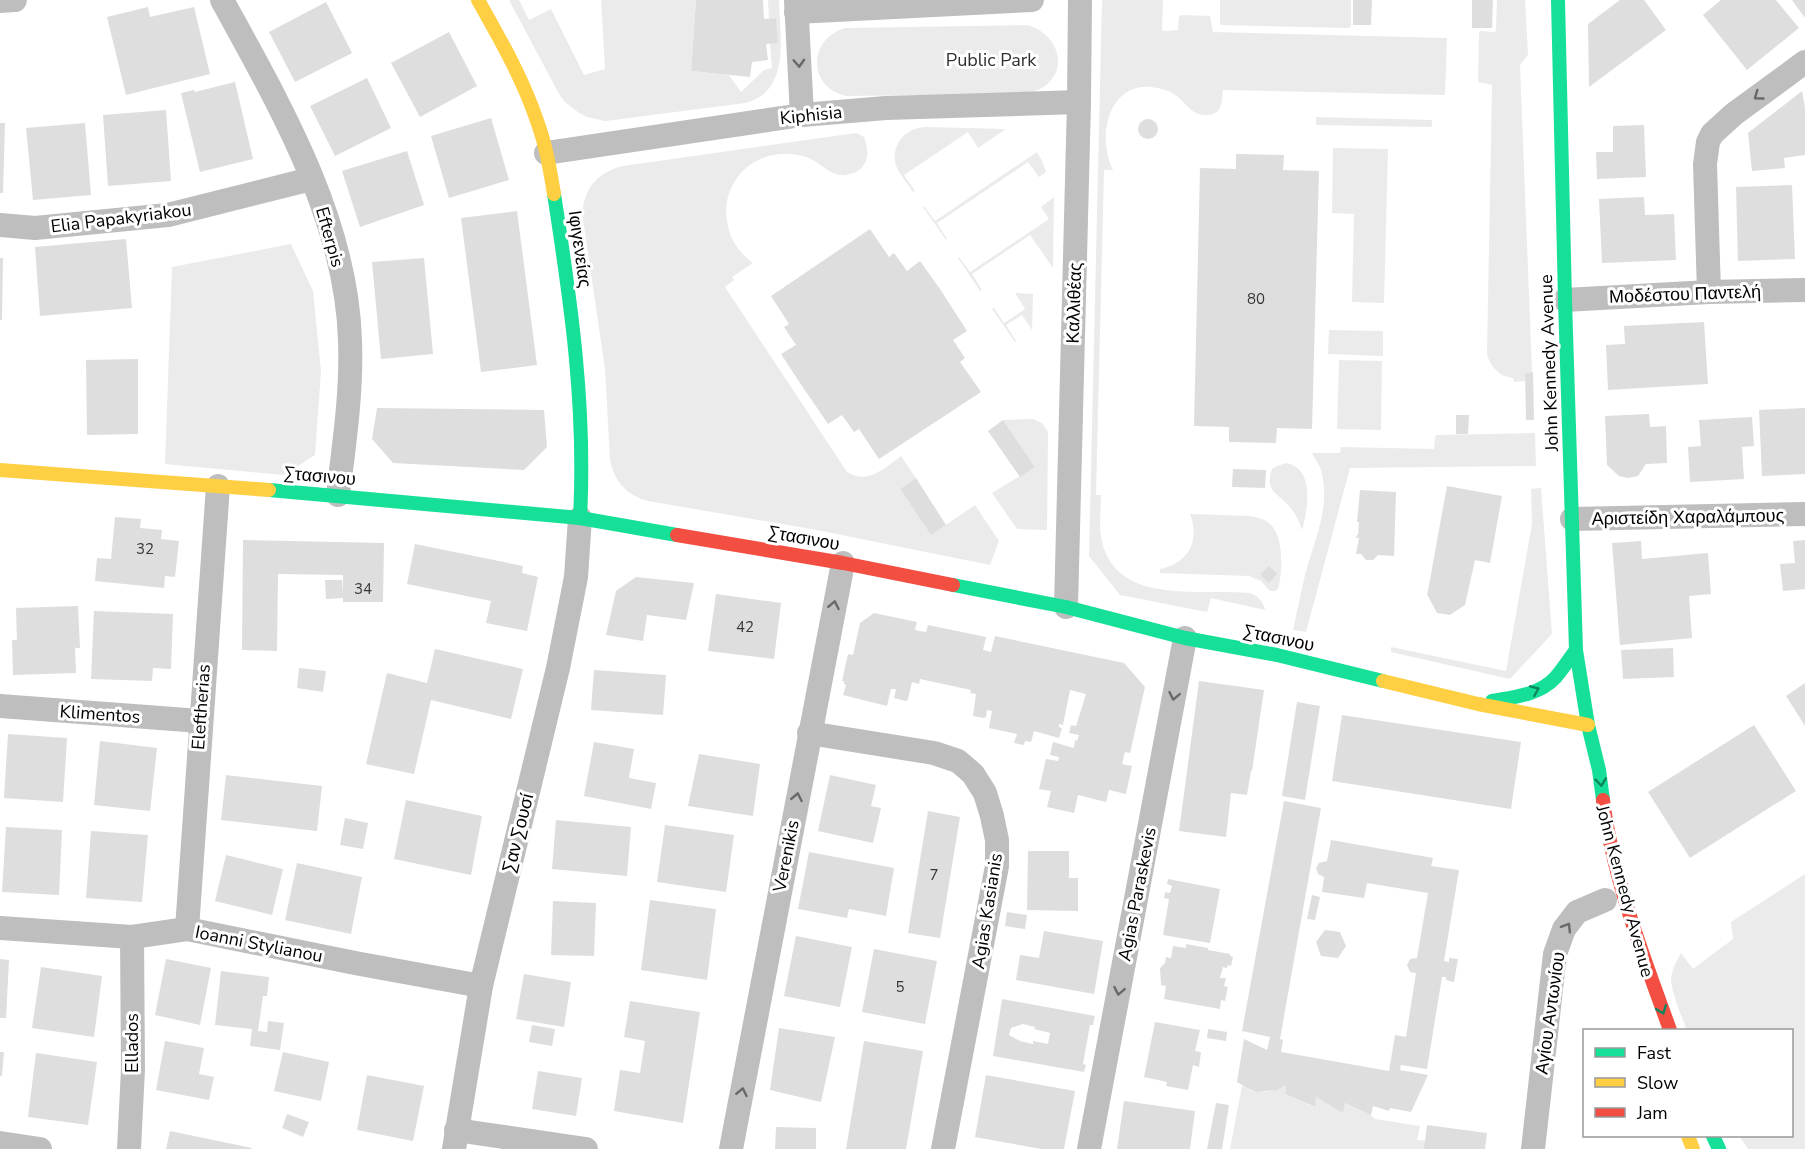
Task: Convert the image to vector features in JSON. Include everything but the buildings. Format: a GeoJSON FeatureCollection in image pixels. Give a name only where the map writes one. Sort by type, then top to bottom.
{"type":"FeatureCollection","features":[{"type":"Feature","properties":{"kind":"street"},"geometry":{"type":"LineString","coordinates":[[1,0],[15,0]]}},
{"type":"Feature","properties":{"kind":"street","name":"Efterpis"},"geometry":{"type":"LineString","coordinates":[[222,0],[278,102],[327,218],[336,249],[345,292],[351,378],[338,495]]}},
{"type":"Feature","properties":{"kind":"street","name":"Ιφιγενείας"},"geometry":{"type":"LineString","coordinates":[[478,0],[528,97],[546,153],[576,350],[583,466],[580,518]]}},
{"type":"Feature","properties":{"kind":"street"},"geometry":{"type":"LineString","coordinates":[[802,115],[796,6],[1032,0]]}},
{"type":"Feature","properties":{"kind":"street","name":"Καλλιθέας"},"geometry":{"type":"LineString","coordinates":[[1066,607],[1080,0]]}},
{"type":"Feature","properties":{"kind":"street","name":"John Kennedy Avenue"},"geometry":{"type":"LineString","coordinates":[[1558,0],[1576,650],[1588,725],[1599,770],[1605,817],[1628,912],[1670,1029]]}},
{"type":"Feature","properties":{"kind":"street"},"geometry":{"type":"LineString","coordinates":[[1709,292],[1705,164],[1708,142],[1712,134],[1734,114],[1805,62]]}},
{"type":"Feature","properties":{"kind":"street","name":"Kiphisia"},"geometry":{"type":"LineString","coordinates":[[546,153],[802,115],[886,108],[1079,102]]}},
{"type":"Feature","properties":{"kind":"street","name":"Elia Papakyriakou"},"geometry":{"type":"LineString","coordinates":[[0,225],[35,228],[168,215],[311,179]]}},
{"type":"Feature","properties":{"kind":"street","name":"Μοδέστου Παντελή"},"geometry":{"type":"LineString","coordinates":[[1565,300],[1709,292],[1805,290]]}},
{"type":"Feature","properties":{"kind":"street","name":"Στασινου"},"geometry":{"type":"LineString","coordinates":[[0,470],[338,495],[580,518],[843,563],[1066,607],[1185,638],[1277,655],[1478,704],[1588,725]]}},
{"type":"Feature","properties":{"kind":"street","name":"Eleftherias"},"geometry":{"type":"LineString","coordinates":[[187,929],[218,486]]}},
{"type":"Feature","properties":{"kind":"street","name":"Αριστείδη Χαραλάμπους"},"geometry":{"type":"LineString","coordinates":[[1572,519],[1805,514]]}},
{"type":"Feature","properties":{"kind":"street","name":"Σαν Σουσί"},"geometry":{"type":"LineString","coordinates":[[455,1139],[481,987],[558,668],[576,577],[580,518]]}},
{"type":"Feature","properties":{"kind":"street","name":"Verenikis"},"geometry":{"type":"LineString","coordinates":[[731,1149],[843,563]]}},
{"type":"Feature","properties":{"kind":"street","name":"Agias Paraskevis"},"geometry":{"type":"LineString","coordinates":[[1089,1149],[1185,638]]}},
{"type":"Feature","properties":{"kind":"street"},"geometry":{"type":"LineString","coordinates":[[1478,704],[1516,697],[1539,689],[1552,681],[1576,650]]}},
{"type":"Feature","properties":{"kind":"street","name":"Klimentos"},"geometry":{"type":"LineString","coordinates":[[0,706],[200,721]]}},
{"type":"Feature","properties":{"kind":"street","name":"John Kennedy Avenue"},"geometry":{"type":"LineString","coordinates":[[1580,753],[1588,725]]}},
{"type":"Feature","properties":{"kind":"street","name":"Agias Kasianis"},"geometry":{"type":"LineString","coordinates":[[809,733],[934,753],[958,761],[973,774],[986,793],[997,840],[997,866],[944,1149]]}},
{"type":"Feature","properties":{"kind":"street","name":"Αγίου Αντωνίου"},"geometry":{"type":"LineString","coordinates":[[1533,1149],[1555,954],[1564,929],[1577,912],[1605,900]]}},
{"type":"Feature","properties":{"kind":"street","name":"Ioanni Stylianou"},"geometry":{"type":"LineString","coordinates":[[0,928],[132,937],[187,929],[481,987]]}},
{"type":"Feature","properties":{"kind":"street","name":"Ellados"},"geometry":{"type":"LineString","coordinates":[[129,1149],[133,1069],[132,937]]}},
{"type":"Feature","properties":{"kind":"street"},"geometry":{"type":"LineString","coordinates":[[455,1139],[586,1149]]}},
{"type":"Feature","properties":{"kind":"street"},"geometry":{"type":"LineString","coordinates":[[0,1143],[40,1149]]}},
{"type":"Feature","properties":{"kind":"green space"},"geometry":{"type":"Polygon","coordinates":[[[509,0],[519,0],[529,20],[551,9],[584,75],[605,69],[601,0],[696,0],[691,71],[729,75],[741,92],[764,70],[772,68],[770,44],[776,18],[769,19],[768,0],[779,0],[780,61],[770,87],[760,97],[745,103],[605,121],[587,117],[565,102],[559,94],[509,0]]]}},
{"type":"Feature","properties":{"kind":"green space"},"geometry":{"type":"Polygon","coordinates":[[[1102,0],[1163,0],[1162,30],[1164,31],[1178,30],[1181,15],[1210,16],[1213,32],[1447,38],[1444,95],[1223,90],[1222,102],[1217,112],[1204,115],[1192,110],[1176,95],[1168,91],[1141,87],[1127,92],[1111,112],[1106,141],[1113,170],[1104,170],[1096,495],[1101,495],[1101,537],[1109,559],[1122,575],[1140,584],[1184,592],[1250,593],[1260,599],[1265,610],[1211,598],[1207,612],[1120,595],[1089,556],[1102,0]]]}},
{"type":"Feature","properties":{"kind":"green space"},"geometry":{"type":"Polygon","coordinates":[[[1220,0],[1351,0],[1351,26],[1349,28],[1221,25],[1220,0]]]}},
{"type":"Feature","properties":{"kind":"green space"},"geometry":{"type":"Polygon","coordinates":[[[1497,0],[1525,0],[1528,55],[1520,65],[1532,372],[1525,373],[1525,381],[1514,382],[1513,378],[1504,376],[1496,370],[1487,354],[1492,85],[1478,82],[1479,33],[1480,31],[1495,32],[1497,0]]]}},
{"type":"Feature","properties":{"kind":"green space","name":"Public Park"},"geometry":{"type":"Polygon","coordinates":[[[1027,25],[1037,29],[1052,42],[1058,60],[1053,78],[1042,88],[1028,93],[846,96],[833,91],[824,83],[819,73],[817,63],[824,42],[845,28],[1027,25]]]}},
{"type":"Feature","properties":{"kind":"green space"},"geometry":{"type":"Polygon","coordinates":[[[1316,117],[1432,120],[1432,126],[1316,125],[1316,117]]]}},
{"type":"Feature","properties":{"kind":"green space"},"geometry":{"type":"Polygon","coordinates":[[[917,128],[1006,129],[978,148],[968,132],[904,175],[915,191],[913,192],[897,168],[895,153],[900,140],[905,135],[917,128]]]}},
{"type":"Feature","properties":{"kind":"green space"},"geometry":{"type":"Polygon","coordinates":[[[856,133],[864,137],[867,154],[864,164],[856,172],[838,175],[809,158],[782,154],[756,161],[741,173],[728,195],[727,221],[736,245],[753,263],[732,277],[734,280],[725,287],[847,472],[854,476],[869,476],[882,470],[901,456],[916,478],[900,489],[931,535],[975,505],[999,541],[990,565],[817,530],[648,501],[627,491],[618,480],[612,467],[605,369],[583,219],[585,200],[592,185],[605,173],[623,166],[856,133]]]}},
{"type":"Feature","properties":{"kind":"green space"},"geometry":{"type":"Polygon","coordinates":[[[1333,148],[1388,149],[1384,303],[1352,302],[1354,214],[1332,213],[1333,148]]]}},
{"type":"Feature","properties":{"kind":"green space"},"geometry":{"type":"Polygon","coordinates":[[[1037,152],[1046,172],[1039,177],[1028,162],[937,223],[946,240],[924,206],[935,221],[1037,152]]]}},
{"type":"Feature","properties":{"kind":"green space"},"geometry":{"type":"Polygon","coordinates":[[[1054,197],[1053,268],[1030,235],[972,274],[982,290],[980,291],[958,258],[970,272],[1049,219],[1041,207],[1054,197]]]}},
{"type":"Feature","properties":{"kind":"green space"},"geometry":{"type":"Polygon","coordinates":[[[291,244],[313,291],[321,371],[315,455],[284,475],[165,464],[172,267],[291,244]]]}},
{"type":"Feature","properties":{"kind":"green space"},"geometry":{"type":"Polygon","coordinates":[[[1015,293],[1033,294],[1032,330],[1022,315],[1006,325],[1015,342],[992,309],[994,308],[1004,323],[1025,309],[1015,293]]]}},
{"type":"Feature","properties":{"kind":"green space"},"geometry":{"type":"Polygon","coordinates":[[[1329,330],[1383,331],[1383,356],[1328,354],[1329,330]]]}},
{"type":"Feature","properties":{"kind":"green space"},"geometry":{"type":"Polygon","coordinates":[[[1339,360],[1382,361],[1381,430],[1337,429],[1339,360]]]}},
{"type":"Feature","properties":{"kind":"green space"},"geometry":{"type":"Polygon","coordinates":[[[1033,419],[1042,423],[1048,432],[1047,530],[1017,529],[992,493],[1035,467],[1003,420],[1033,419]]]}},
{"type":"Feature","properties":{"kind":"green space"},"geometry":{"type":"Polygon","coordinates":[[[1535,433],[1536,466],[1350,468],[1306,632],[1293,630],[1305,575],[1323,512],[1324,487],[1321,471],[1312,453],[1340,453],[1341,447],[1434,449],[1437,435],[1535,433]]]}},
{"type":"Feature","properties":{"kind":"green space"},"geometry":{"type":"Polygon","coordinates":[[[1286,463],[1295,466],[1302,473],[1305,481],[1307,501],[1302,530],[1293,511],[1271,487],[1272,469],[1286,463]]]}},
{"type":"Feature","properties":{"kind":"green space"},"geometry":{"type":"Polygon","coordinates":[[[1541,488],[1552,634],[1510,679],[1391,652],[1391,647],[1506,671],[1532,524],[1531,489],[1541,488]]]}},
{"type":"Feature","properties":{"kind":"green space"},"geometry":{"type":"Polygon","coordinates":[[[1190,514],[1251,516],[1269,523],[1280,545],[1281,573],[1278,589],[1270,591],[1261,581],[1249,576],[1160,573],[1160,569],[1178,562],[1190,549],[1194,533],[1190,514]]]}},
{"type":"Feature","properties":{"kind":"green space"},"geometry":{"type":"Polygon","coordinates":[[[1805,874],[1805,1149],[1748,1149],[1740,1137],[1793,1137],[1793,1029],[1687,1029],[1680,1013],[1671,980],[1681,953],[1693,969],[1733,939],[1731,922],[1805,874]]]}},
{"type":"Feature","properties":{"kind":"green space"},"geometry":{"type":"Polygon","coordinates":[[[1286,1085],[1285,1094],[1314,1107],[1316,1097],[1343,1112],[1345,1103],[1375,1119],[1420,1126],[1417,1140],[1429,1141],[1427,1149],[1230,1149],[1242,1086],[1264,1092],[1286,1085]]]}},
{"type":"Feature","properties":{"kind":"traffic: fast"},"geometry":{"type":"LineString","coordinates":[[1558,0],[1576,650],[1603,800]]}},
{"type":"Feature","properties":{"kind":"traffic: fast"},"geometry":{"type":"LineString","coordinates":[[554,194],[576,355],[581,436],[580,518]]}},
{"type":"Feature","properties":{"kind":"traffic: fast"},"geometry":{"type":"LineString","coordinates":[[269,490],[580,518],[677,535]]}},
{"type":"Feature","properties":{"kind":"traffic: fast"},"geometry":{"type":"LineString","coordinates":[[953,585],[1066,607],[1185,638],[1277,655],[1383,681]]}},
{"type":"Feature","properties":{"kind":"traffic: fast"},"geometry":{"type":"LineString","coordinates":[[1492,701],[1534,692],[1549,684],[1576,650]]}},
{"type":"Feature","properties":{"kind":"traffic: fast"},"geometry":{"type":"LineString","coordinates":[[1713,1137],[1719,1149]]}},
{"type":"Feature","properties":{"kind":"traffic: slow"},"geometry":{"type":"LineString","coordinates":[[478,0],[511,59],[531,105],[545,148],[554,194]]}},
{"type":"Feature","properties":{"kind":"traffic: slow"},"geometry":{"type":"LineString","coordinates":[[0,470],[269,490]]}},
{"type":"Feature","properties":{"kind":"traffic: slow"},"geometry":{"type":"LineString","coordinates":[[1383,681],[1478,704],[1588,725]]}},
{"type":"Feature","properties":{"kind":"traffic: slow"},"geometry":{"type":"LineString","coordinates":[[1688,1137],[1693,1149]]}},
{"type":"Feature","properties":{"kind":"traffic: jam"},"geometry":{"type":"LineString","coordinates":[[677,535],[843,563],[953,585]]}},
{"type":"Feature","properties":{"kind":"traffic: jam"},"geometry":{"type":"LineString","coordinates":[[1603,800],[1621,888],[1670,1029]]}}]}
